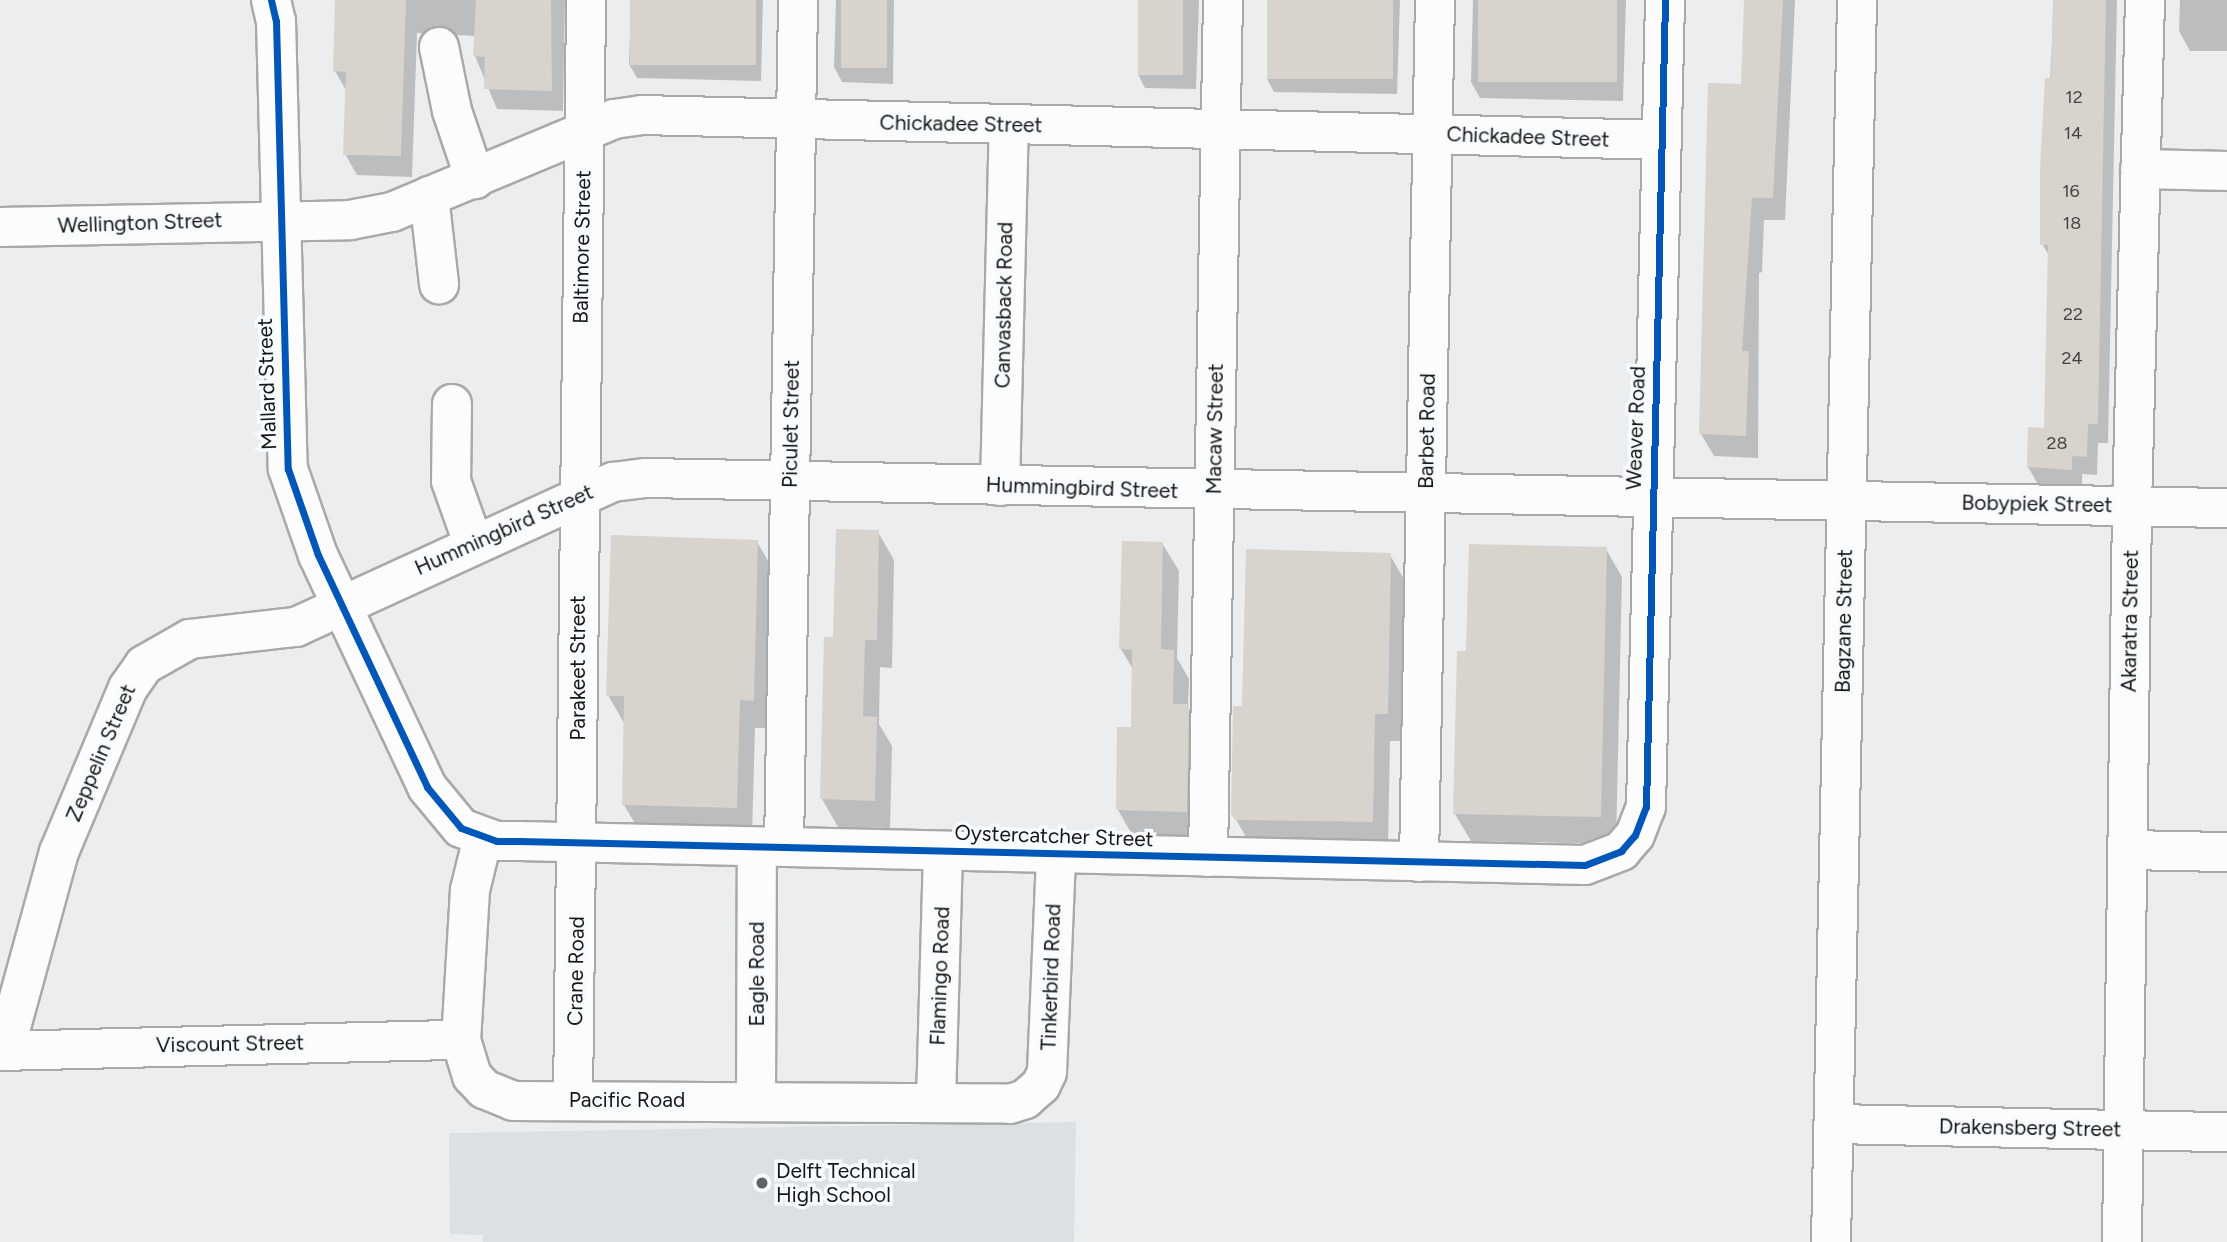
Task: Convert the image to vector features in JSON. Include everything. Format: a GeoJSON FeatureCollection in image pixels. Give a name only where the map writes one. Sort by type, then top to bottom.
{"type":"FeatureCollection","features":[{"type":"Feature","properties":{"kind":"street","name":"Mallard Street"},"geometry":{"type":"LineString","coordinates":[[271,0],[276,21],[288,469],[318,555],[343,603],[427,787],[461,828],[483,837]]}},
{"type":"Feature","properties":{"kind":"street","name":"Baltimore Street"},"geometry":{"type":"LineString","coordinates":[[578,494],[586,0]]}},
{"type":"Feature","properties":{"kind":"street","name":"Piculet Street"},"geometry":{"type":"LineString","coordinates":[[771,847],[791,481],[794,120],[798,0]]}},
{"type":"Feature","properties":{"kind":"street","name":"Macaw Street"},"geometry":{"type":"LineString","coordinates":[[1208,857],[1223,0]]}},
{"type":"Feature","properties":{"kind":"street","name":"Barbet Road"},"geometry":{"type":"LineString","coordinates":[[1419,862],[1435,0]]}},
{"type":"Feature","properties":{"kind":"street","name":"Weaver Road"},"geometry":{"type":"LineString","coordinates":[[1622,850],[1635,835],[1646,807],[1651,498],[1665,0]]}},
{"type":"Feature","properties":{"kind":"street","name":"Bagzane Street"},"geometry":{"type":"LineString","coordinates":[[1830,1242],[1857,0]]}},
{"type":"Feature","properties":{"kind":"street","name":"Akaratra Street"},"geometry":{"type":"LineString","coordinates":[[2122,1242],[2132,506],[2144,0]]}},
{"type":"Feature","properties":{"kind":"street"},"geometry":{"type":"LineString","coordinates":[[439,47],[452,111],[475,179]]}},
{"type":"Feature","properties":{"kind":"street","name":"Chickadee Street"},"geometry":{"type":"LineString","coordinates":[[281,220],[350,220],[392,212],[614,119],[641,115],[1662,140]]}},
{"type":"Feature","properties":{"kind":"street","name":"Canvasback Road"},"geometry":{"type":"LineString","coordinates":[[1000,486],[1009,125]]}},
{"type":"Feature","properties":{"kind":"street"},"geometry":{"type":"LineString","coordinates":[[2140,169],[2227,171]]}},
{"type":"Feature","properties":{"kind":"street"},"geometry":{"type":"LineString","coordinates":[[429,196],[439,284]]}},
{"type":"Feature","properties":{"kind":"street","name":"Wellington Street"},"geometry":{"type":"LineString","coordinates":[[0,227],[281,220]]}},
{"type":"Feature","properties":{"kind":"street"},"geometry":{"type":"LineString","coordinates":[[452,404],[451,481],[473,543]]}},
{"type":"Feature","properties":{"kind":"street","name":"Hummingbird Street"},"geometry":{"type":"LineString","coordinates":[[343,603],[578,494],[613,482],[646,478],[1214,492],[1847,499]]}},
{"type":"Feature","properties":{"kind":"street","name":"Parakeet Street"},"geometry":{"type":"LineString","coordinates":[[578,494],[578,842]]}},
{"type":"Feature","properties":{"kind":"street","name":"Bobypiek Street"},"geometry":{"type":"LineString","coordinates":[[1847,499],[2227,509]]}},
{"type":"Feature","properties":{"kind":"street","name":"Zeppelin Street"},"geometry":{"type":"LineString","coordinates":[[2,1050],[54,864],[135,676],[177,643],[296,627],[343,603]]}},
{"type":"Feature","properties":{"kind":"street","name":"Oystercatcher Street"},"geometry":{"type":"LineString","coordinates":[[483,837],[1056,855],[1586,865],[1622,850]]}},
{"type":"Feature","properties":{"kind":"street","name":"Pacific Road"},"geometry":{"type":"LineString","coordinates":[[483,837],[470,890],[461,1040],[472,1076],[498,1097],[1010,1104],[1032,1095]]}},
{"type":"Feature","properties":{"kind":"street","name":"Crane Road"},"geometry":{"type":"LineString","coordinates":[[573,1100],[578,842]]}},
{"type":"Feature","properties":{"kind":"street","name":"Eagle Road"},"geometry":{"type":"LineString","coordinates":[[756,1101],[771,847]]}},
{"type":"Feature","properties":{"kind":"street"},"geometry":{"type":"LineString","coordinates":[[2128,850],[2227,852]]}},
{"type":"Feature","properties":{"kind":"street","name":"Flamingo Road"},"geometry":{"type":"LineString","coordinates":[[936,1102],[943,851]]}},
{"type":"Feature","properties":{"kind":"street","name":"Tinkerbird Road"},"geometry":{"type":"LineString","coordinates":[[1032,1095],[1047,1072],[1056,855]]}},
{"type":"Feature","properties":{"kind":"street","name":"Viscount Street"},"geometry":{"type":"LineString","coordinates":[[2,1050],[461,1040]]}},
{"type":"Feature","properties":{"kind":"street","name":"Drakensberg Street"},"geometry":{"type":"LineString","coordinates":[[1834,1124],[2227,1132]]}},
{"type":"Feature","properties":{"kind":"shaded area","name":"Delft Technical High School"},"geometry":{"type":"Polygon","coordinates":[[[1076,1122],[1074,1242],[483,1242],[483,1235],[450,1234],[449,1133],[1076,1122]]]}},
{"type":"Feature","properties":{"kind":"building"},"geometry":{"type":"Polygon","coordinates":[[[335,0],[406,0],[401,156],[343,155],[346,72],[333,71],[335,0]]]}},
{"type":"Feature","properties":{"kind":"building"},"geometry":{"type":"Polygon","coordinates":[[[476,0],[551,0],[552,91],[484,89],[485,57],[473,56],[476,0]]]}},
{"type":"Feature","properties":{"kind":"building"},"geometry":{"type":"Polygon","coordinates":[[[630,0],[756,0],[756,65],[630,65],[630,0]]]}},
{"type":"Feature","properties":{"kind":"building"},"geometry":{"type":"Polygon","coordinates":[[[841,0],[887,0],[887,68],[841,68],[841,0]]]}},
{"type":"Feature","properties":{"kind":"building"},"geometry":{"type":"Polygon","coordinates":[[[1138,0],[1183,0],[1183,75],[1138,75],[1138,0]]]}},
{"type":"Feature","properties":{"kind":"building"},"geometry":{"type":"Polygon","coordinates":[[[1267,0],[1393,0],[1393,79],[1267,79],[1267,0]]]}},
{"type":"Feature","properties":{"kind":"building"},"geometry":{"type":"Polygon","coordinates":[[[1478,0],[1617,0],[1617,82],[1478,82],[1478,0]]]}},
{"type":"Feature","properties":{"kind":"building"},"geometry":{"type":"Polygon","coordinates":[[[1744,0],[1783,0],[1773,198],[1752,198],[1742,351],[1749,351],[1746,436],[1699,434],[1708,83],[1741,84],[1744,0]]]}},
{"type":"Feature","properties":{"kind":"building"},"geometry":{"type":"Polygon","coordinates":[[[2053,0],[2106,0],[2098,424],[2088,424],[2087,457],[2072,456],[2072,470],[2027,467],[2028,427],[2044,428],[2048,245],[2040,245],[2040,169],[2045,78],[2051,78],[2053,0]]]}},
{"type":"Feature","properties":{"kind":"building"},"geometry":{"type":"Polygon","coordinates":[[[836,529],[879,530],[877,640],[865,640],[863,716],[877,717],[875,801],[820,799],[824,637],[833,637],[836,529]]]}},
{"type":"Feature","properties":{"kind":"building"},"geometry":{"type":"Polygon","coordinates":[[[611,535],[758,540],[754,701],[740,700],[737,808],[622,805],[624,696],[606,696],[611,535]]]}},
{"type":"Feature","properties":{"kind":"building"},"geometry":{"type":"Polygon","coordinates":[[[1122,541],[1163,542],[1161,649],[1174,650],[1173,704],[1189,704],[1187,812],[1116,810],[1117,727],[1131,727],[1132,650],[1119,649],[1122,541]]]}},
{"type":"Feature","properties":{"kind":"building"},"geometry":{"type":"Polygon","coordinates":[[[1469,544],[1607,547],[1601,817],[1453,814],[1457,651],[1466,651],[1469,544]]]}},
{"type":"Feature","properties":{"kind":"building"},"geometry":{"type":"Polygon","coordinates":[[[1246,549],[1391,553],[1388,714],[1375,714],[1373,822],[1235,820],[1231,814],[1233,706],[1242,706],[1246,549]]]}},
{"type":"Feature","properties":{"kind":"cycle path"},"geometry":{"type":"LineString","coordinates":[[271,0],[276,21],[288,469],[318,555],[427,787],[461,828],[497,841],[1585,865],[1621,851],[1635,835],[1646,807],[1665,0]]}},
{"type":"Feature","properties":{"kind":"place","name":"Delft Technical High School"},"geometry":{"type":"Point","coordinates":[762,1183]}}]}
